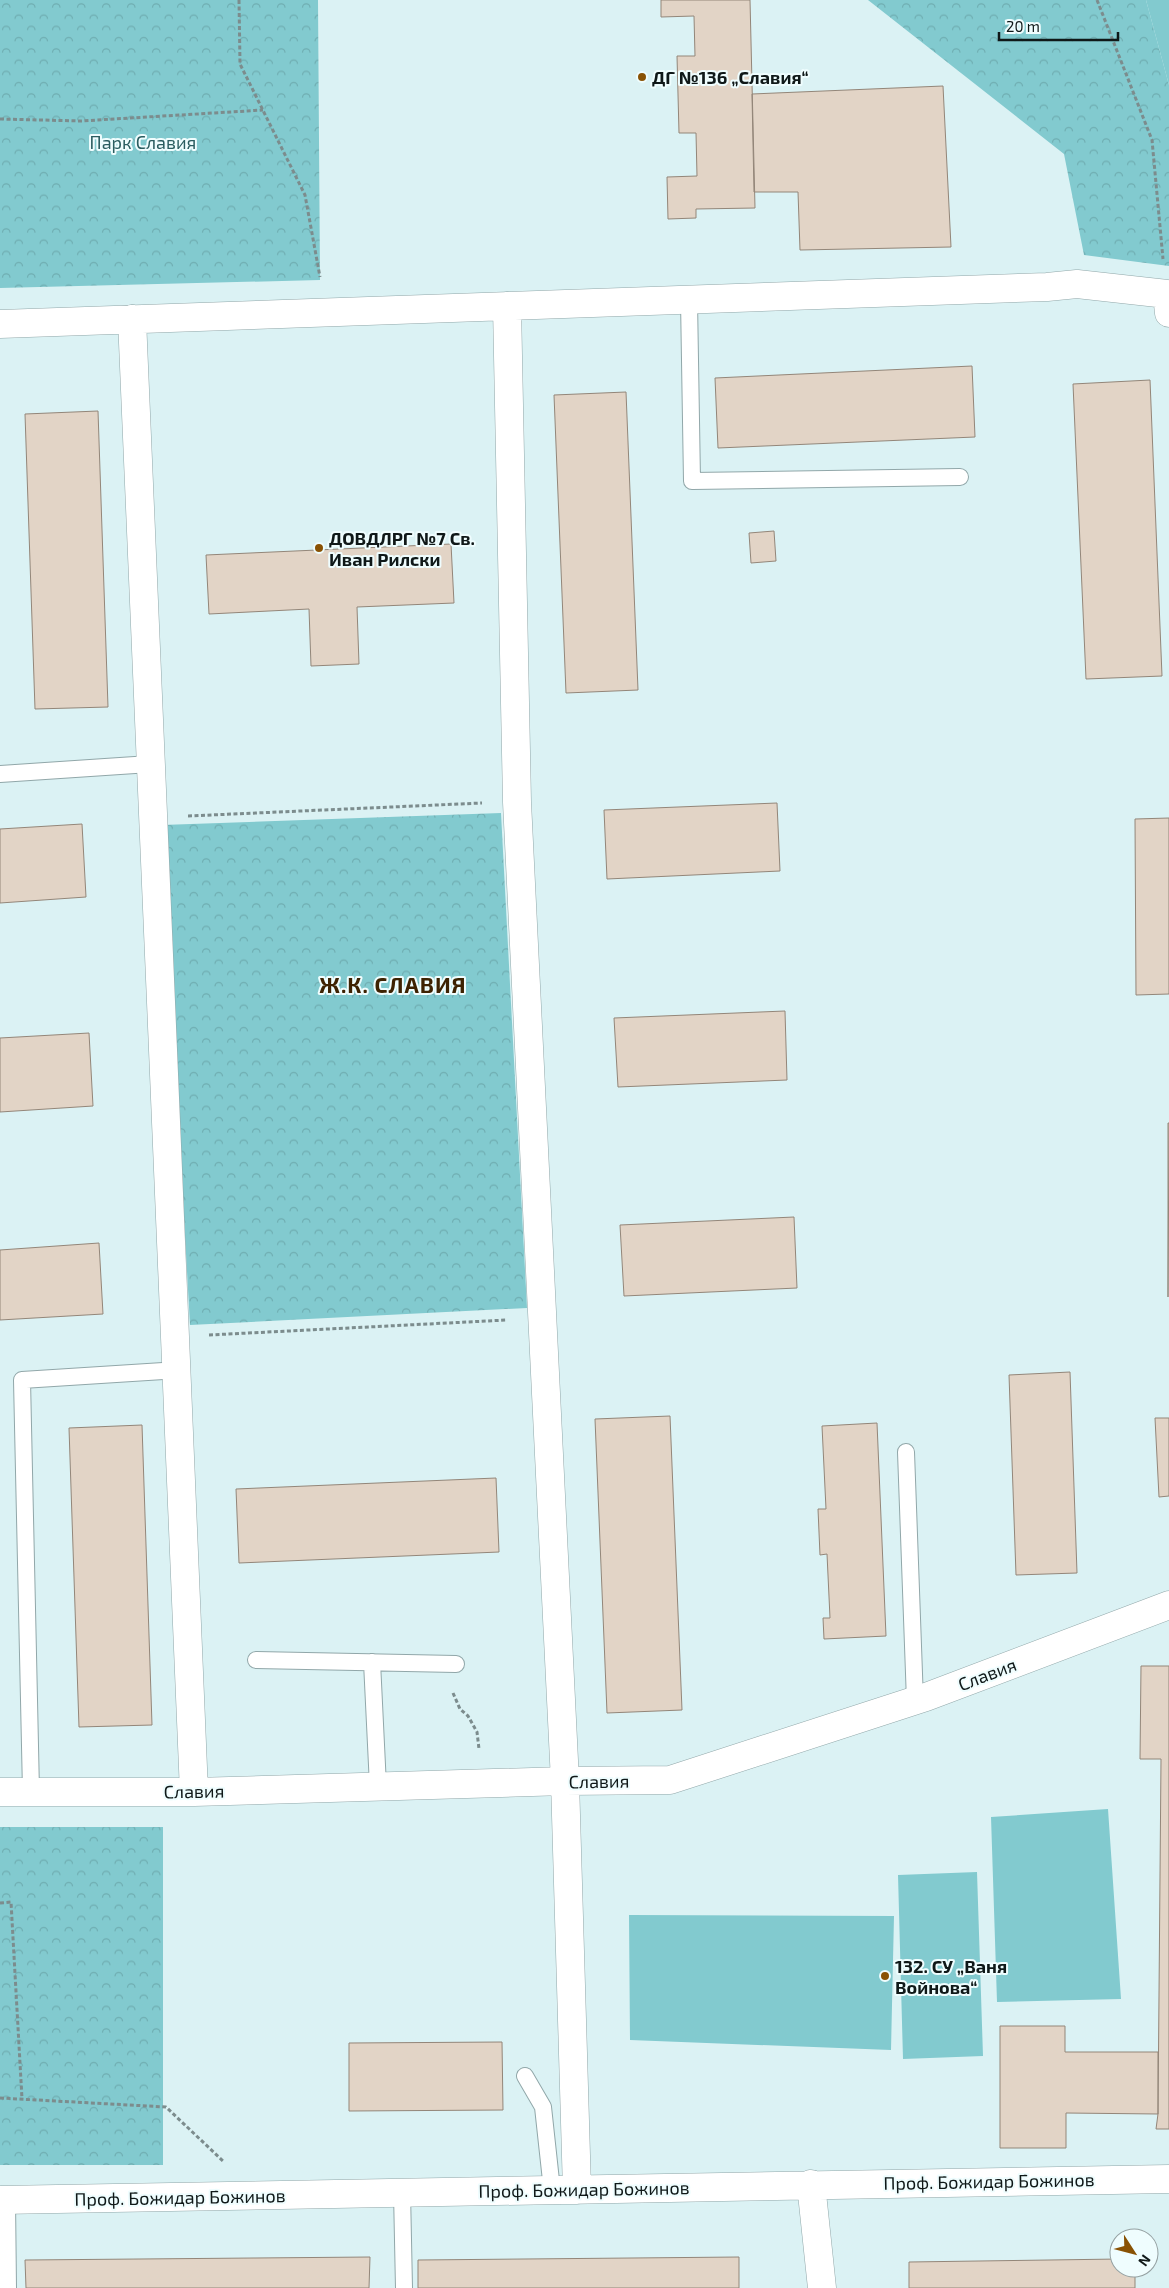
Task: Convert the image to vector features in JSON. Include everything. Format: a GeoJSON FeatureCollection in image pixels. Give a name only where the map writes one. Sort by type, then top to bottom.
{"type":"FeatureCollection","features":[{"type":"Feature","properties":{"kind":"street"},"geometry":{"type":"LineString","coordinates":[[0,324],[1047,288],[1078,284],[1168,304]]}},
{"type":"Feature","properties":{"kind":"street"},"geometry":{"type":"LineString","coordinates":[[507,306],[517,802],[565,1781],[564,2190]]}},
{"type":"Feature","properties":{"kind":"street"},"geometry":{"type":"LineString","coordinates":[[132,319],[152,817],[179,1370],[194,1792]]}},
{"type":"Feature","properties":{"kind":"street","name":"Славия"},"geometry":{"type":"LineString","coordinates":[[0,1792],[194,1792],[565,1781],[670,1780],[915,1701],[1169,1605]]}},
{"type":"Feature","properties":{"kind":"street","name":"Проф. Божидар Божинов"},"geometry":{"type":"LineString","coordinates":[[3,2200],[1169,2179]]}},
{"type":"Feature","properties":{"kind":"street"},"geometry":{"type":"LineString","coordinates":[[811,2184],[822,2288]]}},
{"type":"Feature","properties":{"kind":"lane"},"geometry":{"type":"LineString","coordinates":[[689,300],[692,481],[960,477]]}},
{"type":"Feature","properties":{"kind":"lane"},"geometry":{"type":"LineString","coordinates":[[0,774],[150,764]]}},
{"type":"Feature","properties":{"kind":"lane"},"geometry":{"type":"LineString","coordinates":[[31,1791],[22,1380],[179,1370]]}},
{"type":"Feature","properties":{"kind":"lane"},"geometry":{"type":"LineString","coordinates":[[906,1452],[915,1701]]}},
{"type":"Feature","properties":{"kind":"lane"},"geometry":{"type":"LineString","coordinates":[[256,1660],[456,1664]]}},
{"type":"Feature","properties":{"kind":"lane"},"geometry":{"type":"LineString","coordinates":[[372,1662],[378,1786]]}},
{"type":"Feature","properties":{"kind":"lane"},"geometry":{"type":"LineString","coordinates":[[525,2076],[543,2107],[564,2190]]}},
{"type":"Feature","properties":{"kind":"lane"},"geometry":{"type":"LineString","coordinates":[[402,2192],[404,2288]]}},
{"type":"Feature","properties":{"kind":"lane"},"geometry":{"type":"LineString","coordinates":[[3,2200],[8,2288]]}},
{"type":"Feature","properties":{"kind":"path"},"geometry":{"type":"LineString","coordinates":[[239,0],[240,64],[305,194],[327,312]]}},
{"type":"Feature","properties":{"kind":"path"},"geometry":{"type":"LineString","coordinates":[[1097,0],[1152,140],[1168,304]]}},
{"type":"Feature","properties":{"kind":"path"},"geometry":{"type":"LineString","coordinates":[[0,119],[81,121],[264,110]]}},
{"type":"Feature","properties":{"kind":"path"},"geometry":{"type":"LineString","coordinates":[[152,817],[517,802]]}},
{"type":"Feature","properties":{"kind":"path"},"geometry":{"type":"LineString","coordinates":[[177,1336],[543,1318]]}},
{"type":"Feature","properties":{"kind":"path"},"geometry":{"type":"LineString","coordinates":[[437,1664],[458,1706],[468,1716],[477,1732],[479,1750],[495,1783]]}},
{"type":"Feature","properties":{"kind":"path"},"geometry":{"type":"LineString","coordinates":[[0,1903],[11,1902],[22,2099]]}},
{"type":"Feature","properties":{"kind":"path"},"geometry":{"type":"LineString","coordinates":[[0,2098],[166,2107],[259,2195]]}},
{"type":"Feature","properties":{"kind":"green space","name":"Парк Славия"},"geometry":{"type":"Polygon","coordinates":[[[0,0],[318,0],[320,280],[0,288],[0,0]]]}},
{"type":"Feature","properties":{"kind":"green space"},"geometry":{"type":"Polygon","coordinates":[[[868,0],[1146,0],[1169,85],[1169,266],[1084,255],[1064,154],[868,0]]]}},
{"type":"Feature","properties":{"kind":"green space"},"geometry":{"type":"Polygon","coordinates":[[[1146,0],[1169,0],[1169,85],[1146,0]]]}},
{"type":"Feature","properties":{"kind":"green space"},"geometry":{"type":"Polygon","coordinates":[[[501,813],[527,1308],[190,1325],[162,825],[501,813]]]}},
{"type":"Feature","properties":{"kind":"green space"},"geometry":{"type":"Polygon","coordinates":[[[1108,1809],[1121,1999],[997,2002],[991,1817],[1108,1809]]]}},
{"type":"Feature","properties":{"kind":"green space"},"geometry":{"type":"Polygon","coordinates":[[[0,1827],[163,1827],[163,2165],[0,2165],[0,1827]]]}},
{"type":"Feature","properties":{"kind":"green space"},"geometry":{"type":"Polygon","coordinates":[[[977,1872],[983,2056],[903,2059],[898,1875],[977,1872]]]}},
{"type":"Feature","properties":{"kind":"green space"},"geometry":{"type":"Polygon","coordinates":[[[629,1915],[894,1916],[891,2050],[630,2040],[629,1915]]]}},
{"type":"Feature","properties":{"kind":"building"},"geometry":{"type":"Polygon","coordinates":[[[661,0],[750,0],[755,208],[696,209],[696,218],[668,219],[667,177],[697,176],[696,133],[679,133],[677,56],[695,56],[694,16],[661,17],[661,0]]]}},
{"type":"Feature","properties":{"kind":"building"},"geometry":{"type":"Polygon","coordinates":[[[943,86],[951,247],[800,250],[798,192],[754,192],[752,94],[943,86]]]}},
{"type":"Feature","properties":{"kind":"building"},"geometry":{"type":"Polygon","coordinates":[[[972,366],[975,437],[718,448],[715,378],[972,366]]]}},
{"type":"Feature","properties":{"kind":"building"},"geometry":{"type":"Polygon","coordinates":[[[1150,380],[1162,676],[1086,679],[1073,384],[1150,380]]]}},
{"type":"Feature","properties":{"kind":"building"},"geometry":{"type":"Polygon","coordinates":[[[626,392],[638,690],[566,693],[554,395],[626,392]]]}},
{"type":"Feature","properties":{"kind":"building"},"geometry":{"type":"Polygon","coordinates":[[[98,411],[108,707],[35,709],[25,414],[98,411]]]}},
{"type":"Feature","properties":{"kind":"building"},"geometry":{"type":"Polygon","coordinates":[[[774,531],[776,561],[751,563],[749,533],[774,531]]]}},
{"type":"Feature","properties":{"kind":"building"},"geometry":{"type":"Polygon","coordinates":[[[451,544],[454,603],[357,607],[359,664],[311,666],[309,609],[209,614],[206,555],[451,544]]]}},
{"type":"Feature","properties":{"kind":"building"},"geometry":{"type":"Polygon","coordinates":[[[777,803],[780,871],[607,879],[604,810],[777,803]]]}},
{"type":"Feature","properties":{"kind":"building"},"geometry":{"type":"Polygon","coordinates":[[[1169,818],[1169,994],[1136,995],[1135,819],[1169,818]]]}},
{"type":"Feature","properties":{"kind":"building"},"geometry":{"type":"Polygon","coordinates":[[[82,824],[86,897],[0,903],[0,829],[82,824]]]}},
{"type":"Feature","properties":{"kind":"building"},"geometry":{"type":"Polygon","coordinates":[[[785,1011],[787,1080],[618,1087],[614,1018],[785,1011]]]}},
{"type":"Feature","properties":{"kind":"building"},"geometry":{"type":"Polygon","coordinates":[[[89,1033],[93,1106],[0,1112],[0,1038],[89,1033]]]}},
{"type":"Feature","properties":{"kind":"building"},"geometry":{"type":"Polygon","coordinates":[[[1168,1123],[1169,1123],[1168,1297],[1168,1123]]]}},
{"type":"Feature","properties":{"kind":"building"},"geometry":{"type":"Polygon","coordinates":[[[794,1217],[797,1288],[624,1296],[620,1225],[794,1217]]]}},
{"type":"Feature","properties":{"kind":"building"},"geometry":{"type":"Polygon","coordinates":[[[99,1243],[103,1314],[0,1320],[0,1250],[99,1243]]]}},
{"type":"Feature","properties":{"kind":"building"},"geometry":{"type":"Polygon","coordinates":[[[1070,1372],[1077,1573],[1016,1575],[1009,1375],[1070,1372]]]}},
{"type":"Feature","properties":{"kind":"building"},"geometry":{"type":"Polygon","coordinates":[[[670,1416],[682,1710],[607,1713],[595,1419],[670,1416]]]}},
{"type":"Feature","properties":{"kind":"building"},"geometry":{"type":"Polygon","coordinates":[[[1155,1418],[1169,1418],[1169,1496],[1159,1497],[1155,1418]]]}},
{"type":"Feature","properties":{"kind":"building"},"geometry":{"type":"Polygon","coordinates":[[[877,1423],[886,1636],[824,1639],[823,1618],[830,1618],[827,1554],[820,1555],[818,1509],[826,1509],[822,1426],[877,1423]]]}},
{"type":"Feature","properties":{"kind":"building"},"geometry":{"type":"Polygon","coordinates":[[[142,1425],[152,1725],[79,1727],[69,1428],[142,1425]]]}},
{"type":"Feature","properties":{"kind":"building"},"geometry":{"type":"Polygon","coordinates":[[[496,1478],[499,1552],[239,1563],[236,1489],[496,1478]]]}},
{"type":"Feature","properties":{"kind":"building"},"geometry":{"type":"Polygon","coordinates":[[[1141,1666],[1169,1666],[1169,2129],[1156,2129],[1158,2114],[1161,1759],[1140,1759],[1141,1666]]]}},
{"type":"Feature","properties":{"kind":"building"},"geometry":{"type":"Polygon","coordinates":[[[1000,2026],[1065,2026],[1065,2052],[1158,2052],[1158,2114],[1066,2113],[1066,2148],[1000,2148],[1000,2026]]]}},
{"type":"Feature","properties":{"kind":"building"},"geometry":{"type":"Polygon","coordinates":[[[502,2042],[503,2110],[349,2111],[349,2043],[502,2042]]]}},
{"type":"Feature","properties":{"kind":"building"},"geometry":{"type":"Polygon","coordinates":[[[370,2257],[369,2288],[26,2288],[25,2260],[370,2257]]]}},
{"type":"Feature","properties":{"kind":"building"},"geometry":{"type":"Polygon","coordinates":[[[739,2257],[739,2288],[418,2288],[418,2260],[739,2257]]]}},
{"type":"Feature","properties":{"kind":"building"},"geometry":{"type":"Polygon","coordinates":[[[1109,2259],[1109,2278],[1135,2278],[1135,2288],[909,2288],[909,2262],[1109,2259]]]}},
{"type":"Feature","properties":{"kind":"place","name":"ДГ №136 „Славия“"},"geometry":{"type":"Point","coordinates":[642,77]}},
{"type":"Feature","properties":{"kind":"place","name":"ДОВДЛРГ №7 Св. Иван Рилски"},"geometry":{"type":"Point","coordinates":[319,548]}},
{"type":"Feature","properties":{"kind":"place","name":"132. СУ „Ваня Войнова“"},"geometry":{"type":"Point","coordinates":[885,1976]}},
{"type":"Feature","properties":{"kind":"district","name":"Ж.К. СЛАВИЯ"},"geometry":{"type":"Point","coordinates":[393,984]}}]}
